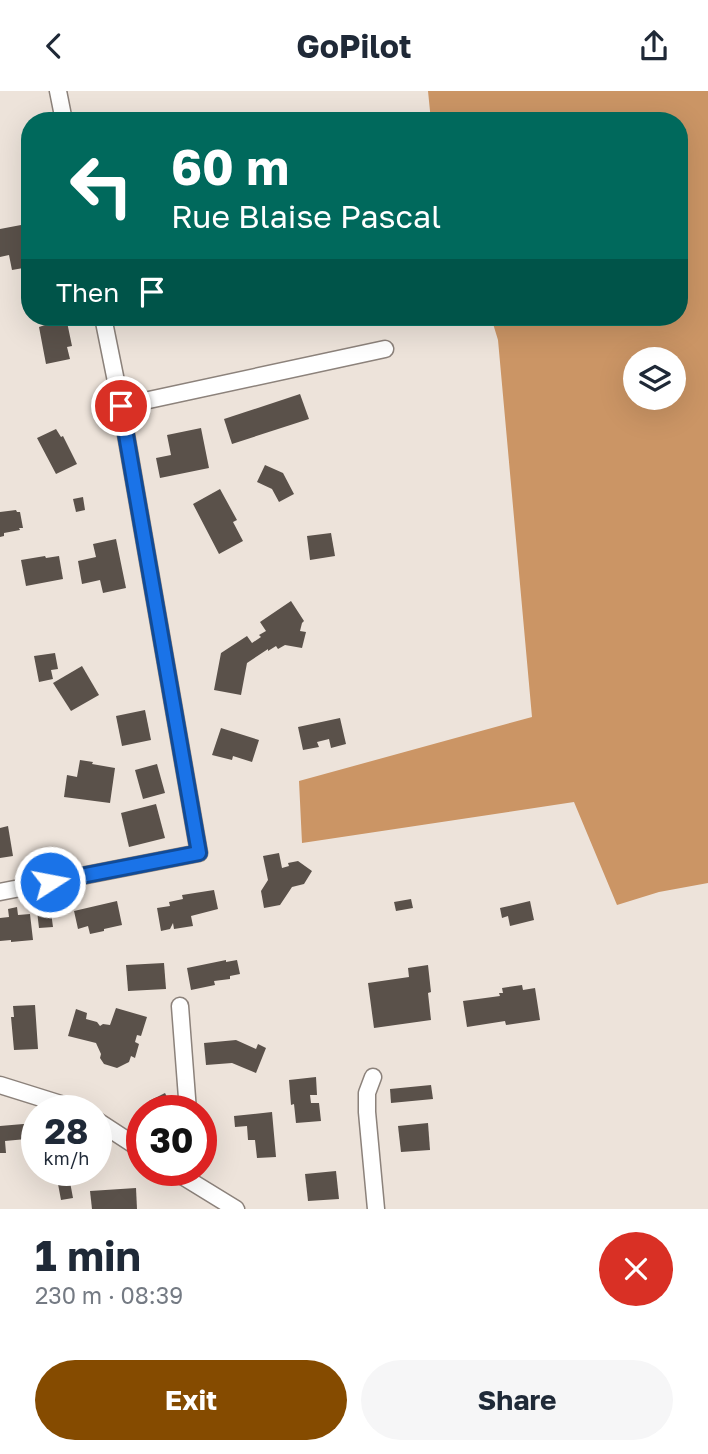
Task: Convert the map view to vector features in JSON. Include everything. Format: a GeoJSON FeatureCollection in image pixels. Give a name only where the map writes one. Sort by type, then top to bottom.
{"type":"FeatureCollection","features":[{"type":"Feature","properties":{"kind":"street"},"geometry":{"type":"LineString","coordinates":[[58,91],[62,112]]}},
{"type":"Feature","properties":{"kind":"street"},"geometry":{"type":"LineString","coordinates":[[0,892],[199,853],[105,326]]}},
{"type":"Feature","properties":{"kind":"street"},"geometry":{"type":"LineString","coordinates":[[121,406],[385,349]]}},
{"type":"Feature","properties":{"kind":"street"},"geometry":{"type":"LineString","coordinates":[[180,1006],[187,1095]]}},
{"type":"Feature","properties":{"kind":"street"},"geometry":{"type":"LineString","coordinates":[[373,1077],[368,1093],[367,1112],[376,1209]]}},
{"type":"Feature","properties":{"kind":"street"},"geometry":{"type":"LineString","coordinates":[[0,1085],[32,1095]]}},
{"type":"Feature","properties":{"kind":"street"},"geometry":{"type":"LineString","coordinates":[[205,1186],[236,1209]]}},
{"type":"Feature","properties":{"kind":"shaded area"},"geometry":{"type":"Polygon","coordinates":[[[428,91],[708,91],[708,883],[659,892],[617,905],[574,802],[302,843],[299,781],[532,717],[498,340],[494,326],[688,326],[688,112],[430,112],[428,91]]]}},
{"type":"Feature","properties":{"kind":"building"},"geometry":{"type":"Polygon","coordinates":[[[21,225],[21,268],[12,270],[9,255],[0,257],[0,229],[21,225]]]}},
{"type":"Feature","properties":{"kind":"building"},"geometry":{"type":"Polygon","coordinates":[[[68,326],[72,346],[67,347],[70,359],[46,364],[39,327],[68,326]]]}},
{"type":"Feature","properties":{"kind":"building"},"geometry":{"type":"Polygon","coordinates":[[[300,394],[309,419],[232,444],[224,419],[300,394]]]}},
{"type":"Feature","properties":{"kind":"building"},"geometry":{"type":"Polygon","coordinates":[[[201,428],[209,468],[160,478],[156,458],[171,455],[167,435],[201,428]]]}},
{"type":"Feature","properties":{"kind":"building"},"geometry":{"type":"Polygon","coordinates":[[[56,429],[61,437],[63,436],[77,464],[56,474],[37,438],[56,429]]]}},
{"type":"Feature","properties":{"kind":"building"},"geometry":{"type":"Polygon","coordinates":[[[265,465],[283,473],[294,494],[279,502],[272,489],[257,482],[265,465]]]}},
{"type":"Feature","properties":{"kind":"building"},"geometry":{"type":"Polygon","coordinates":[[[220,489],[237,520],[233,522],[243,541],[219,554],[193,504],[220,489]]]}},
{"type":"Feature","properties":{"kind":"building"},"geometry":{"type":"Polygon","coordinates":[[[83,497],[85,510],[76,512],[73,499],[83,497]]]}},
{"type":"Feature","properties":{"kind":"building"},"geometry":{"type":"Polygon","coordinates":[[[0,512],[20,512],[23,528],[4,533],[4,536],[0,537],[0,512]]]}},
{"type":"Feature","properties":{"kind":"building"},"geometry":{"type":"Polygon","coordinates":[[[331,533],[335,556],[310,560],[307,536],[331,533]]]}},
{"type":"Feature","properties":{"kind":"building"},"geometry":{"type":"Polygon","coordinates":[[[116,539],[126,588],[103,593],[100,580],[82,584],[78,561],[96,557],[93,544],[116,539]]]}},
{"type":"Feature","properties":{"kind":"building"},"geometry":{"type":"Polygon","coordinates":[[[59,556],[63,579],[26,586],[21,560],[59,556]]]}},
{"type":"Feature","properties":{"kind":"building"},"geometry":{"type":"Polygon","coordinates":[[[291,601],[304,621],[300,631],[306,632],[302,648],[285,645],[278,649],[276,646],[247,663],[241,695],[214,690],[221,653],[247,636],[252,643],[261,637],[259,635],[266,631],[260,622],[291,601]]]}},
{"type":"Feature","properties":{"kind":"building"},"geometry":{"type":"Polygon","coordinates":[[[55,653],[58,669],[51,670],[53,679],[39,682],[34,656],[55,653]]]}},
{"type":"Feature","properties":{"kind":"building"},"geometry":{"type":"Polygon","coordinates":[[[82,666],[99,695],[71,711],[53,683],[82,666]]]}},
{"type":"Feature","properties":{"kind":"building"},"geometry":{"type":"Polygon","coordinates":[[[145,710],[151,740],[122,746],[116,716],[145,710]]]}},
{"type":"Feature","properties":{"kind":"building"},"geometry":{"type":"Polygon","coordinates":[[[340,718],[346,744],[331,748],[329,739],[317,742],[319,747],[303,750],[298,727],[340,718]]]}},
{"type":"Feature","properties":{"kind":"building"},"geometry":{"type":"Polygon","coordinates":[[[221,728],[259,740],[252,762],[233,756],[232,760],[212,755],[221,728]]]}},
{"type":"Feature","properties":{"kind":"building"},"geometry":{"type":"Polygon","coordinates":[[[80,760],[115,768],[110,803],[64,797],[67,775],[77,777],[80,760]]]}},
{"type":"Feature","properties":{"kind":"building"},"geometry":{"type":"Polygon","coordinates":[[[157,764],[165,793],[143,799],[135,770],[157,764]]]}},
{"type":"Feature","properties":{"kind":"building"},"geometry":{"type":"Polygon","coordinates":[[[156,804],[165,838],[129,847],[121,813],[156,804]]]}},
{"type":"Feature","properties":{"kind":"building"},"geometry":{"type":"Polygon","coordinates":[[[8,826],[13,856],[0,858],[0,828],[8,826]]]}},
{"type":"Feature","properties":{"kind":"building"},"geometry":{"type":"Polygon","coordinates":[[[279,853],[282,868],[289,866],[288,863],[298,861],[312,871],[304,884],[292,887],[280,905],[264,908],[261,891],[268,880],[263,856],[279,853]]]}},
{"type":"Feature","properties":{"kind":"building"},"geometry":{"type":"Polygon","coordinates":[[[214,890],[218,909],[191,916],[193,926],[174,929],[173,923],[170,929],[161,931],[157,908],[170,906],[169,902],[183,899],[182,895],[214,890]]]}},
{"type":"Feature","properties":{"kind":"building"},"geometry":{"type":"Polygon","coordinates":[[[411,899],[413,908],[396,911],[394,902],[411,899]]]}},
{"type":"Feature","properties":{"kind":"building"},"geometry":{"type":"Polygon","coordinates":[[[117,901],[122,925],[90,934],[88,926],[78,929],[74,911],[117,901]]]}},
{"type":"Feature","properties":{"kind":"building"},"geometry":{"type":"Polygon","coordinates":[[[530,901],[534,920],[510,926],[508,916],[502,918],[500,908],[530,901]]]}},
{"type":"Feature","properties":{"kind":"building"},"geometry":{"type":"Polygon","coordinates":[[[50,905],[53,927],[39,928],[37,911],[41,911],[41,906],[50,905]]]}},
{"type":"Feature","properties":{"kind":"building"},"geometry":{"type":"Polygon","coordinates":[[[17,907],[18,915],[30,914],[33,940],[0,941],[0,918],[9,917],[8,909],[17,907]]]}},
{"type":"Feature","properties":{"kind":"building"},"geometry":{"type":"Polygon","coordinates":[[[237,960],[240,974],[230,976],[230,979],[214,981],[215,985],[191,990],[187,968],[237,960]]]}},
{"type":"Feature","properties":{"kind":"building"},"geometry":{"type":"Polygon","coordinates":[[[164,963],[166,989],[128,991],[126,965],[164,963]]]}},
{"type":"Feature","properties":{"kind":"building"},"geometry":{"type":"Polygon","coordinates":[[[428,965],[431,1020],[374,1028],[368,983],[409,977],[408,968],[428,965]]]}},
{"type":"Feature","properties":{"kind":"building"},"geometry":{"type":"Polygon","coordinates":[[[522,985],[523,990],[535,988],[540,1020],[506,1025],[505,1021],[467,1027],[463,1001],[500,996],[499,993],[503,993],[502,988],[522,985]]]}},
{"type":"Feature","properties":{"kind":"building"},"geometry":{"type":"Polygon","coordinates":[[[35,1005],[38,1049],[14,1050],[11,1017],[14,1017],[13,1006],[35,1005]]]}},
{"type":"Feature","properties":{"kind":"building"},"geometry":{"type":"Polygon","coordinates":[[[116,1008],[147,1017],[141,1036],[137,1035],[135,1042],[139,1044],[135,1058],[131,1056],[129,1062],[117,1068],[104,1064],[96,1043],[68,1036],[76,1009],[87,1013],[86,1019],[97,1022],[100,1026],[110,1025],[116,1008]]]}},
{"type":"Feature","properties":{"kind":"building"},"geometry":{"type":"Polygon","coordinates":[[[236,1040],[256,1049],[258,1044],[266,1048],[256,1073],[232,1063],[206,1065],[204,1043],[236,1040]]]}},
{"type":"Feature","properties":{"kind":"building"},"geometry":{"type":"Polygon","coordinates":[[[316,1077],[317,1095],[310,1095],[311,1103],[319,1103],[321,1121],[296,1123],[289,1080],[316,1077]]]}},
{"type":"Feature","properties":{"kind":"building"},"geometry":{"type":"Polygon","coordinates":[[[431,1085],[433,1099],[391,1103],[390,1089],[431,1085]]]}},
{"type":"Feature","properties":{"kind":"building"},"geometry":{"type":"Polygon","coordinates":[[[272,1112],[276,1157],[257,1158],[255,1140],[248,1140],[247,1126],[235,1127],[234,1116],[272,1112]]]}},
{"type":"Feature","properties":{"kind":"building"},"geometry":{"type":"Polygon","coordinates":[[[428,1123],[430,1150],[401,1152],[398,1126],[428,1123]]]}},
{"type":"Feature","properties":{"kind":"building"},"geometry":{"type":"Polygon","coordinates":[[[21,1124],[21,1140],[5,1141],[6,1153],[0,1153],[0,1126],[21,1124]]]}},
{"type":"Feature","properties":{"kind":"building"},"geometry":{"type":"Polygon","coordinates":[[[336,1171],[339,1199],[308,1201],[305,1174],[336,1171]]]}},
{"type":"Feature","properties":{"kind":"building"},"geometry":{"type":"Polygon","coordinates":[[[58,1186],[71,1186],[73,1198],[61,1200],[58,1186]]]}},
{"type":"Feature","properties":{"kind":"building"},"geometry":{"type":"Polygon","coordinates":[[[136,1188],[137,1209],[92,1209],[90,1191],[136,1188]]]}},
{"type":"Feature","properties":{"kind":"route"},"geometry":{"type":"LineString","coordinates":[[50,882],[199,853],[121,406]]}}]}
